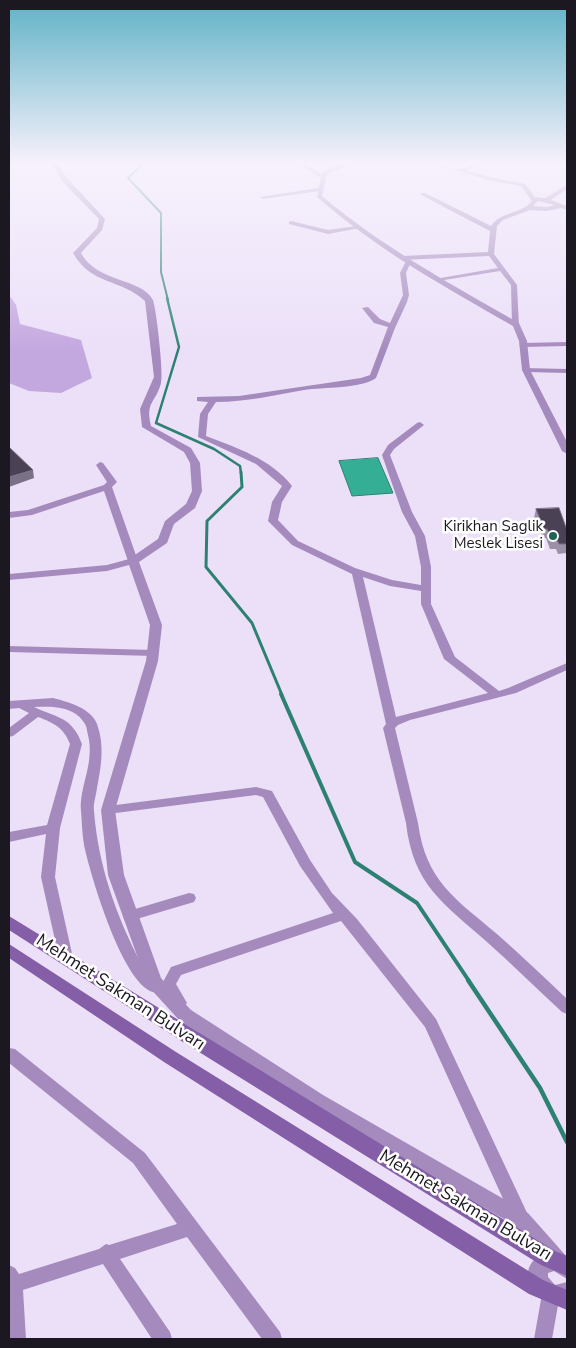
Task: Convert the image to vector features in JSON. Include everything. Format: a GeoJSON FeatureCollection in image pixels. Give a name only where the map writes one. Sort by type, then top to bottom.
{"type":"FeatureCollection","features":[{"type":"Feature","properties":{"kind":"main road","name":"Mehmet Sakman Bulvarı"},"geometry":{"type":"LineString","coordinates":[[9,922],[188,1037],[564,1266]]}},
{"type":"Feature","properties":{"kind":"main road","name":"Mehmet Sakman Bulvarı"},"geometry":{"type":"LineString","coordinates":[[9,950],[170,1057],[536,1287],[562,1295]]}},
{"type":"Feature","properties":{"kind":"street"},"geometry":{"type":"LineString","coordinates":[[9,577],[107,568],[133,561],[163,541],[169,523],[191,506],[197,491],[195,463],[188,450],[147,427],[143,414],[147,398],[158,378],[149,300],[142,291],[134,287],[92,272],[80,261],[77,253],[100,227]]}},
{"type":"Feature","properties":{"kind":"street"},"geometry":{"type":"LineString","coordinates":[[307,227],[328,232],[358,228],[405,260],[516,325]]}},
{"type":"Feature","properties":{"kind":"street"},"geometry":{"type":"LineString","coordinates":[[488,227],[494,230]]}},
{"type":"Feature","properties":{"kind":"street"},"geometry":{"type":"LineString","coordinates":[[494,227],[491,254],[514,285],[516,325],[523,345],[526,370],[567,452]]}},
{"type":"Feature","properties":{"kind":"street"},"geometry":{"type":"LineString","coordinates":[[436,247],[444,255]]}},
{"type":"Feature","properties":{"kind":"street"},"geometry":{"type":"LineString","coordinates":[[405,260],[444,255],[491,254]]}},
{"type":"Feature","properties":{"kind":"street"},"geometry":{"type":"LineString","coordinates":[[200,399],[213,401],[260,397],[302,388],[369,379],[373,376],[406,295],[403,273],[405,260]]}},
{"type":"Feature","properties":{"kind":"street"},"geometry":{"type":"LineString","coordinates":[[438,279],[502,269]]}},
{"type":"Feature","properties":{"kind":"street"},"geometry":{"type":"LineString","coordinates":[[366,308],[377,321],[392,326]]}},
{"type":"Feature","properties":{"kind":"street"},"geometry":{"type":"LineString","coordinates":[[523,345],[567,344]]}},
{"type":"Feature","properties":{"kind":"street"},"geometry":{"type":"LineString","coordinates":[[526,370],[567,370]]}},
{"type":"Feature","properties":{"kind":"street"},"geometry":{"type":"LineString","coordinates":[[213,401],[204,414],[202,437],[245,455],[278,474],[287,486],[277,502],[273,520],[295,543],[357,572],[390,583],[426,589]]}},
{"type":"Feature","properties":{"kind":"street"},"geometry":{"type":"LineString","coordinates":[[420,425],[391,447],[386,455],[407,512],[420,536],[426,567],[426,604],[450,659],[497,695]]}},
{"type":"Feature","properties":{"kind":"street"},"geometry":{"type":"LineString","coordinates":[[9,515],[29,513],[107,487],[112,482],[100,465]]}},
{"type":"Feature","properties":{"kind":"street"},"geometry":{"type":"LineString","coordinates":[[107,487],[156,625],[153,653],[108,810],[116,875],[146,954],[154,981],[185,1015]]}},
{"type":"Feature","properties":{"kind":"street"},"geometry":{"type":"LineString","coordinates":[[357,572],[392,724]]}},
{"type":"Feature","properties":{"kind":"street"},"geometry":{"type":"LineString","coordinates":[[9,649],[153,653]]}},
{"type":"Feature","properties":{"kind":"street"},"geometry":{"type":"LineString","coordinates":[[567,666],[536,682],[497,695],[406,717],[392,724],[389,728],[390,740],[412,822],[414,839],[422,863],[435,886],[455,908],[492,938],[567,1008]]}},
{"type":"Feature","properties":{"kind":"street"},"geometry":{"type":"LineString","coordinates":[[22,708],[53,702],[76,709],[92,723],[96,761],[87,808],[91,844],[107,904],[136,969],[185,1015],[317,1100],[521,1219],[564,1266]]}},
{"type":"Feature","properties":{"kind":"street"},"geometry":{"type":"LineString","coordinates":[[9,733],[29,720],[22,708]]}},
{"type":"Feature","properties":{"kind":"street"},"geometry":{"type":"LineString","coordinates":[[22,708],[63,722],[73,733],[76,744],[54,828],[48,877],[66,958]]}},
{"type":"Feature","properties":{"kind":"street"},"geometry":{"type":"LineString","coordinates":[[108,810],[256,791],[268,794],[310,870],[342,915],[352,923],[431,1023],[521,1219]]}},
{"type":"Feature","properties":{"kind":"street"},"geometry":{"type":"LineString","coordinates":[[9,837],[54,828]]}},
{"type":"Feature","properties":{"kind":"street"},"geometry":{"type":"LineString","coordinates":[[130,916],[190,898]]}},
{"type":"Feature","properties":{"kind":"street"},"geometry":{"type":"LineString","coordinates":[[185,1015],[169,984],[176,971],[342,915]]}},
{"type":"Feature","properties":{"kind":"street"},"geometry":{"type":"LineString","coordinates":[[9,1054],[139,1158],[273,1339]]}},
{"type":"Feature","properties":{"kind":"street"},"geometry":{"type":"LineString","coordinates":[[17,1339],[10,1281],[190,1228]]}},
{"type":"Feature","properties":{"kind":"street"},"geometry":{"type":"LineString","coordinates":[[106,1253],[163,1339]]}},
{"type":"Feature","properties":{"kind":"street","name":"Mehmet Sakman Bulvarı"},"geometry":{"type":"LineString","coordinates":[[562,1295],[542,1287],[538,1272],[543,1264],[564,1266]]}},
{"type":"Feature","properties":{"kind":"street"},"geometry":{"type":"LineString","coordinates":[[543,1339],[562,1295]]}},
{"type":"Feature","properties":{"kind":"shaded area"},"geometry":{"type":"Polygon","coordinates":[[[9,295],[16,305],[20,324],[81,340],[92,378],[61,393],[29,391],[9,383],[9,295]]]}},
{"type":"Feature","properties":{"kind":"shaded area"},"geometry":{"type":"Polygon","coordinates":[[[378,458],[393,493],[352,496],[339,461],[378,458]]]}},
{"type":"Feature","properties":{"kind":"building"},"geometry":{"type":"Polygon","coordinates":[[[9,447],[33,470],[9,477],[9,447]]]}},
{"type":"Feature","properties":{"kind":"building"},"geometry":{"type":"Polygon","coordinates":[[[559,508],[567,530],[567,544],[559,544],[557,540],[552,540],[547,529],[544,529],[536,509],[559,508]]]}},
{"type":"Feature","properties":{"kind":"waterway"},"geometry":{"type":"LineString","coordinates":[[161,227],[161,272],[168,300]]}},
{"type":"Feature","properties":{"kind":"waterway"},"geometry":{"type":"LineString","coordinates":[[167,298],[179,347],[156,423],[214,449],[240,466],[241,473]]}},
{"type":"Feature","properties":{"kind":"waterway"},"geometry":{"type":"LineString","coordinates":[[241,472],[242,487],[207,521],[206,567],[252,623],[282,695]]}},
{"type":"Feature","properties":{"kind":"waterway"},"geometry":{"type":"LineString","coordinates":[[281,694],[355,862],[417,903],[469,981]]}},
{"type":"Feature","properties":{"kind":"waterway"},"geometry":{"type":"LineString","coordinates":[[468,980],[540,1088],[567,1142]]}},
{"type":"Feature","properties":{"kind":"place","name":"Kirikhan Saglik Meslek Lisesi"},"geometry":{"type":"Point","coordinates":[553,536]}}]}
